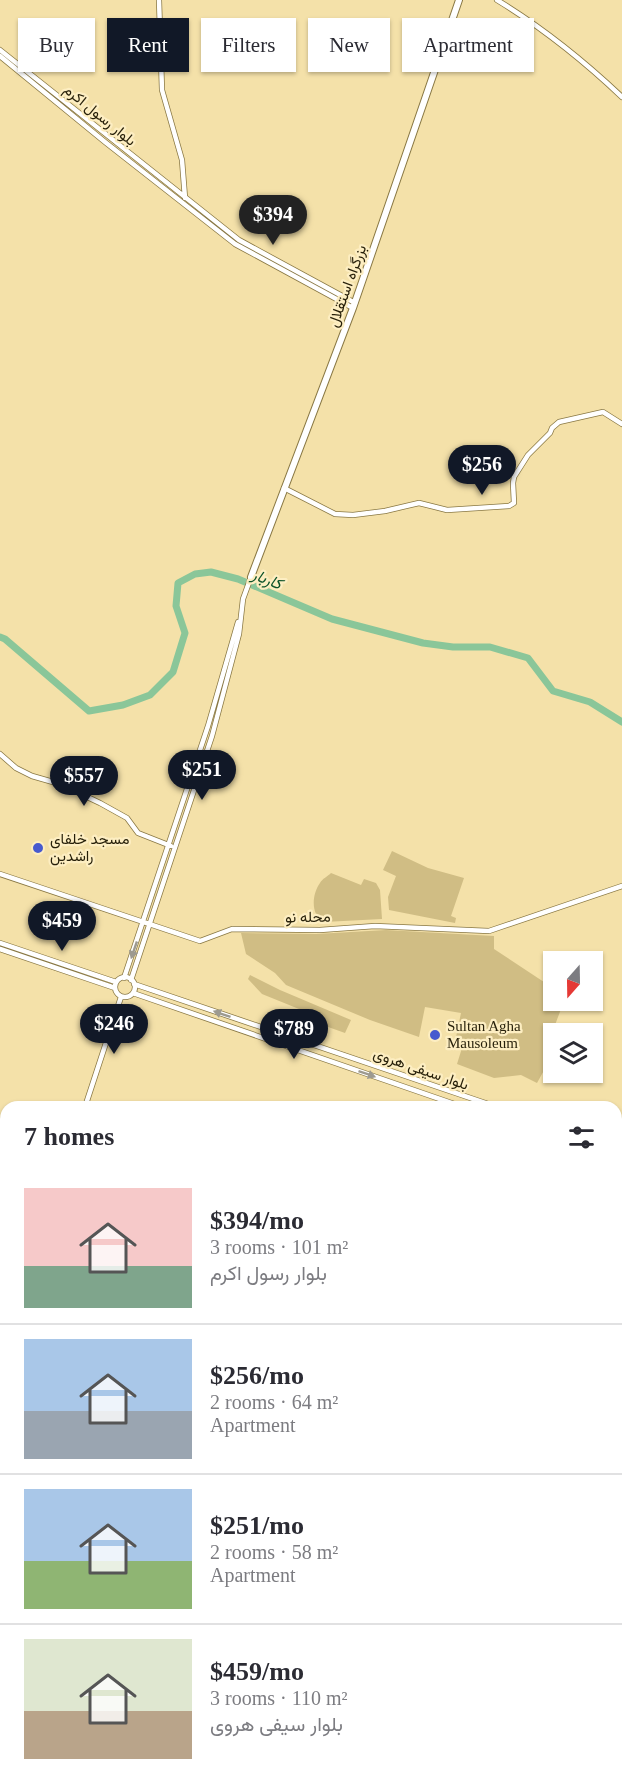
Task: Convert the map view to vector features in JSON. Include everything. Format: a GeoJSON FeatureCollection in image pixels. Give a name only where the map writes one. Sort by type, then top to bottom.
{"type":"FeatureCollection","features":[{"type":"Feature","properties":{"kind":"highway","name":"بزرگراه استقلال"},"geometry":{"type":"LineString","coordinates":[[251,577],[354,306],[459,0]]}},
{"type":"Feature","properties":{"kind":"main road"},"geometry":{"type":"LineString","coordinates":[[159,0],[162,90],[182,160],[183,201]]}},
{"type":"Feature","properties":{"kind":"main road"},"geometry":{"type":"LineString","coordinates":[[496,0],[560,42],[622,97]]}},
{"type":"Feature","properties":{"kind":"main road","name":"بلوار رسول اکرم"},"geometry":{"type":"LineString","coordinates":[[0,50],[235,244],[354,306]]}},
{"type":"Feature","properties":{"kind":"main road","name":"بلوار رسول اکرم"},"geometry":{"type":"LineString","coordinates":[[0,56],[183,201]]}},
{"type":"Feature","properties":{"kind":"main road"},"geometry":{"type":"LineString","coordinates":[[284,488],[335,514],[385,512],[419,503],[447,510],[509,506],[514,503],[514,477],[528,455],[559,422],[603,412],[622,424]]}},
{"type":"Feature","properties":{"kind":"main road"},"geometry":{"type":"LineString","coordinates":[[116,985],[118,994],[122,997],[133,993],[132,982],[251,577]]}},
{"type":"Feature","properties":{"kind":"main road"},"geometry":{"type":"LineString","coordinates":[[0,753],[16,768],[100,802],[127,818],[138,833],[172,846]]}},
{"type":"Feature","properties":{"kind":"main road"},"geometry":{"type":"LineString","coordinates":[[116,985],[124,978],[172,846]]}},
{"type":"Feature","properties":{"kind":"main road","name":"محله نو"},"geometry":{"type":"LineString","coordinates":[[0,874],[200,941],[232,929],[320,930],[382,926],[489,931],[622,886]]}},
{"type":"Feature","properties":{"kind":"main road"},"geometry":{"type":"LineString","coordinates":[[0,943],[116,985]]}},
{"type":"Feature","properties":{"kind":"main road"},"geometry":{"type":"LineString","coordinates":[[0,949],[116,985]]}},
{"type":"Feature","properties":{"kind":"main road"},"geometry":{"type":"LineString","coordinates":[[124,978],[132,982]]}},
{"type":"Feature","properties":{"kind":"main road","name":"بلوار سیفی هروی"},"geometry":{"type":"LineString","coordinates":[[132,982],[479,1101]]}},
{"type":"Feature","properties":{"kind":"main road","name":"بلوار سیفی هروی"},"geometry":{"type":"LineString","coordinates":[[133,993],[445,1101]]}},
{"type":"Feature","properties":{"kind":"main road"},"geometry":{"type":"LineString","coordinates":[[87,1101],[122,997]]}},
{"type":"Feature","properties":{"kind":"main road"},"geometry":{"type":"LineString","coordinates":[[252,1034],[255,1025]]}},
{"type":"Feature","properties":{"kind":"main road"},"geometry":{"type":"LineString","coordinates":[[390,1082],[394,1072]]}},
{"type":"Feature","properties":{"kind":"shaded area"},"geometry":{"type":"Polygon","coordinates":[[[392,851],[428,868],[464,878],[451,916],[456,918],[455,923],[389,910],[388,897],[396,876],[383,870],[392,851]]]}},
{"type":"Feature","properties":{"kind":"shaded area"},"geometry":{"type":"Polygon","coordinates":[[[331,873],[361,885],[364,879],[376,883],[380,890],[382,919],[324,922],[319,919],[314,909],[315,893],[321,882],[331,873]]]}},
{"type":"Feature","properties":{"kind":"shaded area"},"geometry":{"type":"Polygon","coordinates":[[[386,930],[494,936],[494,949],[543,981],[543,1011],[560,1011],[556,1023],[543,1023],[543,1072],[537,1083],[521,1075],[494,1078],[457,1064],[462,1048],[455,1042],[461,1013],[425,1007],[419,1037],[370,1020],[286,985],[275,973],[246,954],[241,933],[316,934],[386,930]]]}},
{"type":"Feature","properties":{"kind":"shaded area"},"geometry":{"type":"Polygon","coordinates":[[[250,975],[351,1020],[345,1033],[317,1023],[299,1009],[262,994],[248,979],[250,975]]]}},
{"type":"Feature","properties":{"kind":"waterway","name":"کاربار"},"geometry":{"type":"LineString","coordinates":[[0,637],[89,711],[123,705],[150,695],[173,672],[185,633],[176,606],[178,583],[195,574],[211,572],[238,579],[332,619],[423,643],[453,647],[490,647],[528,658],[553,691],[590,702],[622,722]]}},
{"type":"Feature","properties":{"kind":"place","name":"مسجد خلفای راشدین"},"geometry":{"type":"Point","coordinates":[38,848]}},
{"type":"Feature","properties":{"kind":"place","name":"Sultan Agha Mausoleum"},"geometry":{"type":"Point","coordinates":[435,1035]}}]}
